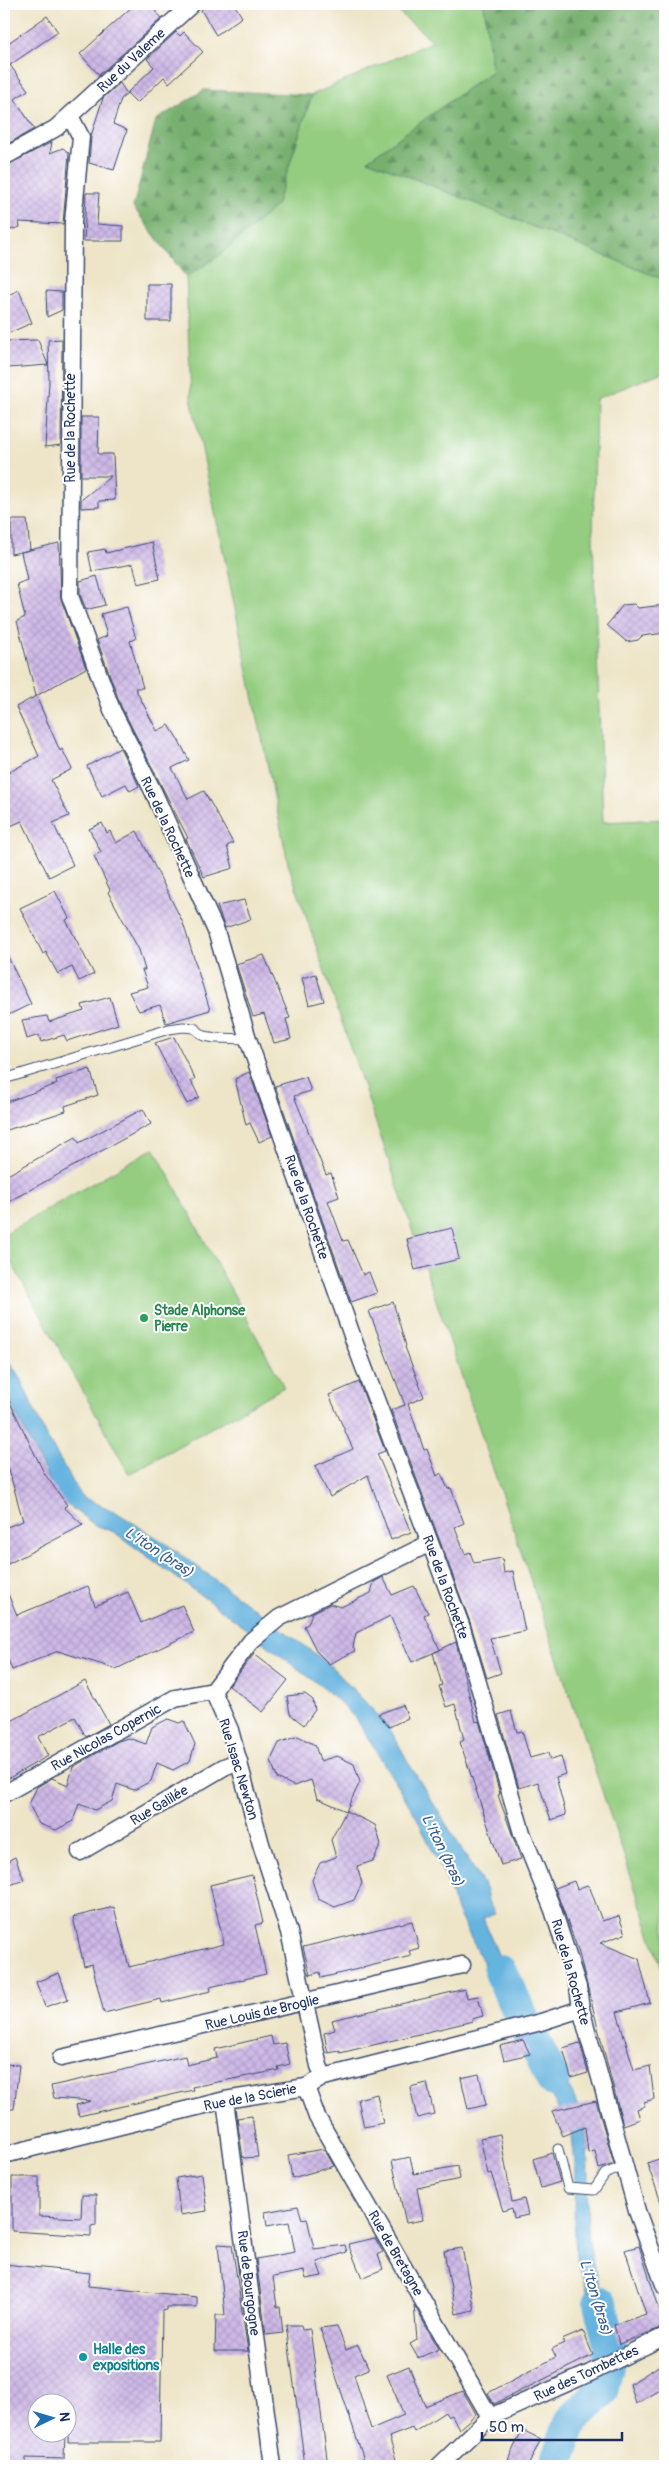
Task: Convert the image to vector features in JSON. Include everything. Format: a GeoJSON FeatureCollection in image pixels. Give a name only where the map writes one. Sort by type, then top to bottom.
{"type":"FeatureCollection","features":[{"type":"Feature","properties":{"kind":"street","name":"Rue du Valeme"},"geometry":{"type":"LineString","coordinates":[[4,157],[56,128],[192,4]]}},
{"type":"Feature","properties":{"kind":"street","name":"Rue de la Rochette"},"geometry":{"type":"LineString","coordinates":[[70,116],[81,137],[73,241],[70,596],[112,710],[154,793],[216,931],[248,1039],[354,1341],[461,1625],[522,1833],[553,1910],[578,1987],[582,2009],[637,2211],[665,2288]]}},
{"type":"Feature","properties":{"kind":"street"},"geometry":{"type":"LineString","coordinates":[[213,1691],[251,1641],[278,1618],[430,1543]]}},
{"type":"Feature","properties":{"kind":"street","name":"Rue Isaac Newton"},"geometry":{"type":"LineString","coordinates":[[213,1691],[230,1730],[289,1932],[319,2066],[324,2077]]}},
{"type":"Feature","properties":{"kind":"street","name":"Rue Nicolas Copernic"},"geometry":{"type":"LineString","coordinates":[[4,1794],[175,1698],[213,1691]]}},
{"type":"Feature","properties":{"kind":"street","name":"Rue Galilée"},"geometry":{"type":"LineString","coordinates":[[80,1852],[224,1767],[239,1761]]}},
{"type":"Feature","properties":{"kind":"street","name":"Rue Louis de Broglie"},"geometry":{"type":"LineString","coordinates":[[62,2058],[462,1965]]}},
{"type":"Feature","properties":{"kind":"street","name":"Rue de la Scierie"},"geometry":{"type":"LineString","coordinates":[[4,2155],[225,2100],[306,2087],[324,2077],[541,2022],[582,2009]]}},
{"type":"Feature","properties":{"kind":"street","name":"Rue de Bretagne"},"geometry":{"type":"LineString","coordinates":[[306,2087],[317,2117],[490,2417]]}},
{"type":"Feature","properties":{"kind":"street","name":"Rue de Bourgogne"},"geometry":{"type":"LineString","coordinates":[[225,2100],[273,2466]]}},
{"type":"Feature","properties":{"kind":"street","name":"Rue des Tombettes"},"geometry":{"type":"LineString","coordinates":[[439,2466],[490,2417],[590,2373],[665,2336]]}},
{"type":"Feature","properties":{"kind":"lane"},"geometry":{"type":"LineString","coordinates":[[4,1079],[169,1029],[194,1028],[204,1036],[248,1039]]}},
{"type":"Feature","properties":{"kind":"lane"},"geometry":{"type":"LineString","coordinates":[[558,2149],[568,2188],[594,2190],[605,2174],[624,2166]]}},
{"type":"Feature","properties":{"kind":"green space"},"geometry":{"type":"Polygon","coordinates":[[[389,4],[484,4],[492,71],[368,160],[665,280],[665,371],[596,399],[593,539],[603,822],[665,819],[665,1977],[288,863],[191,397],[186,277],[220,255],[276,206],[312,95],[433,41],[389,4]]]}},
{"type":"Feature","properties":{"kind":"green space"},"geometry":{"type":"Polygon","coordinates":[[[484,4],[665,4],[665,280],[368,160],[492,71],[484,4]]]}},
{"type":"Feature","properties":{"kind":"green space"},"geometry":{"type":"Polygon","coordinates":[[[204,90],[312,95],[276,206],[220,255],[186,277],[133,207],[156,120],[204,90]]]}},
{"type":"Feature","properties":{"kind":"green space","name":"Stade Alphonse Pierre"},"geometry":{"type":"Polygon","coordinates":[[[154,1148],[284,1387],[129,1474],[4,1249],[4,1234],[154,1148]]]}},
{"type":"Feature","properties":{"kind":"water"},"geometry":{"type":"Polygon","coordinates":[[[4,1355],[19,1376],[46,1436],[82,1497],[116,1512],[168,1545],[329,1664],[389,1727],[411,1767],[485,1887],[488,1901],[495,1914],[483,1918],[510,1983],[518,1982],[527,2013],[511,2016],[458,1913],[446,1879],[416,1816],[357,1720],[331,1694],[228,1615],[114,1532],[95,1525],[67,1505],[52,1486],[4,1390],[4,1355]]]}},
{"type":"Feature","properties":{"kind":"water"},"geometry":{"type":"Polygon","coordinates":[[[540,2037],[573,2095],[585,2132],[588,2162],[588,2224],[591,2254],[596,2276],[619,2344],[606,2350],[576,2257],[574,2217],[575,2164],[572,2136],[523,2040],[540,2037]]]}},
{"type":"Feature","properties":{"kind":"water"},"geometry":{"type":"Polygon","coordinates":[[[617,2373],[607,2394],[582,2417],[574,2428],[560,2466],[541,2466],[557,2430],[591,2383],[617,2373]]]}},
{"type":"Feature","properties":{"kind":"building"},"geometry":{"type":"Polygon","coordinates":[[[135,4],[149,4],[162,18],[99,75],[80,54],[135,4]]]}},
{"type":"Feature","properties":{"kind":"building"},"geometry":{"type":"Polygon","coordinates":[[[209,4],[234,4],[242,17],[216,35],[201,10],[209,4]]]}},
{"type":"Feature","properties":{"kind":"building"},"geometry":{"type":"Polygon","coordinates":[[[47,16],[58,32],[10,65],[28,90],[15,99],[34,129],[4,146],[4,46],[47,16]]]}},
{"type":"Feature","properties":{"kind":"building"},"geometry":{"type":"Polygon","coordinates":[[[176,32],[180,36],[184,32],[203,52],[169,83],[164,77],[137,103],[127,93],[154,67],[147,59],[176,32]]]}},
{"type":"Feature","properties":{"kind":"building"},"geometry":{"type":"Polygon","coordinates":[[[120,83],[127,94],[121,99],[113,124],[127,130],[114,170],[89,163],[91,136],[103,98],[120,83]]]}},
{"type":"Feature","properties":{"kind":"building"},"geometry":{"type":"Polygon","coordinates":[[[52,142],[50,153],[63,148],[69,153],[63,224],[19,222],[20,227],[4,232],[4,167],[52,142]]]}},
{"type":"Feature","properties":{"kind":"building"},"geometry":{"type":"Polygon","coordinates":[[[86,193],[99,193],[97,224],[123,226],[123,241],[84,241],[86,193]]]}},
{"type":"Feature","properties":{"kind":"building"},"geometry":{"type":"Polygon","coordinates":[[[147,284],[171,284],[171,321],[147,321],[147,284]]]}},
{"type":"Feature","properties":{"kind":"building"},"geometry":{"type":"Polygon","coordinates":[[[19,290],[32,323],[4,335],[4,297],[19,290]]]}},
{"type":"Feature","properties":{"kind":"building"},"geometry":{"type":"Polygon","coordinates":[[[46,291],[62,292],[62,310],[47,317],[46,291]]]}},
{"type":"Feature","properties":{"kind":"building"},"geometry":{"type":"Polygon","coordinates":[[[62,339],[61,445],[45,447],[49,382],[48,340],[62,339]]]}},
{"type":"Feature","properties":{"kind":"building"},"geometry":{"type":"Polygon","coordinates":[[[38,340],[48,365],[8,368],[4,341],[38,340]]]}},
{"type":"Feature","properties":{"kind":"building"},"geometry":{"type":"Polygon","coordinates":[[[81,417],[99,417],[98,454],[113,454],[115,500],[99,501],[99,507],[81,508],[81,500],[111,476],[81,476],[81,417]]]}},
{"type":"Feature","properties":{"kind":"building"},"geometry":{"type":"Polygon","coordinates":[[[11,520],[27,520],[30,550],[11,554],[11,520]]]}},
{"type":"Feature","properties":{"kind":"building"},"geometry":{"type":"Polygon","coordinates":[[[152,542],[160,579],[138,584],[133,564],[92,571],[88,552],[105,549],[106,553],[152,542]]]}},
{"type":"Feature","properties":{"kind":"building"},"geometry":{"type":"Polygon","coordinates":[[[59,543],[61,599],[86,668],[36,696],[17,621],[25,617],[17,584],[27,580],[21,552],[59,543]]]}},
{"type":"Feature","properties":{"kind":"building"},"geometry":{"type":"Polygon","coordinates":[[[97,576],[105,605],[86,610],[80,594],[80,581],[97,576]]]}},
{"type":"Feature","properties":{"kind":"building"},"geometry":{"type":"Polygon","coordinates":[[[634,604],[638,608],[665,605],[665,633],[642,636],[638,640],[627,642],[607,625],[623,605],[634,604]]]}},
{"type":"Feature","properties":{"kind":"building"},"geometry":{"type":"Polygon","coordinates":[[[127,607],[136,639],[130,641],[143,688],[135,688],[157,731],[169,725],[179,741],[189,760],[172,768],[188,799],[204,791],[233,843],[227,846],[233,868],[204,877],[186,839],[188,838],[121,706],[97,640],[107,636],[101,614],[127,607]]]}},
{"type":"Feature","properties":{"kind":"building"},"geometry":{"type":"Polygon","coordinates":[[[36,696],[60,751],[62,749],[72,769],[51,780],[69,816],[53,823],[73,865],[49,877],[22,821],[4,829],[4,775],[39,756],[16,707],[36,696]]]}},
{"type":"Feature","properties":{"kind":"building"},"geometry":{"type":"Polygon","coordinates":[[[120,748],[139,786],[130,791],[126,784],[102,796],[87,766],[120,748]]]}},
{"type":"Feature","properties":{"kind":"building"},"geometry":{"type":"Polygon","coordinates":[[[102,823],[107,833],[110,831],[116,843],[137,831],[183,923],[210,1010],[166,1023],[160,1005],[139,1011],[129,992],[148,987],[142,970],[145,970],[139,950],[108,892],[110,890],[94,856],[101,852],[89,829],[102,823]]]}},
{"type":"Feature","properties":{"kind":"building"},"geometry":{"type":"Polygon","coordinates":[[[55,891],[69,918],[66,920],[94,974],[79,981],[72,967],[58,974],[46,952],[43,954],[20,908],[55,891]]]}},
{"type":"Feature","properties":{"kind":"building"},"geometry":{"type":"Polygon","coordinates":[[[244,900],[251,919],[225,928],[217,906],[244,900]]]}},
{"type":"Feature","properties":{"kind":"building"},"geometry":{"type":"Polygon","coordinates":[[[4,949],[31,1004],[4,1017],[4,949]]]}},
{"type":"Feature","properties":{"kind":"building"},"geometry":{"type":"Polygon","coordinates":[[[264,955],[290,1018],[286,1019],[291,1039],[274,1043],[264,1014],[253,1017],[236,964],[264,955]]]}},
{"type":"Feature","properties":{"kind":"building"},"geometry":{"type":"Polygon","coordinates":[[[316,974],[324,1001],[309,1005],[302,978],[316,974]]]}},
{"type":"Feature","properties":{"kind":"building"},"geometry":{"type":"Polygon","coordinates":[[[110,997],[118,1024],[67,1041],[64,1035],[41,1042],[39,1035],[27,1039],[22,1020],[47,1016],[49,1022],[84,1011],[82,1005],[110,997]]]}},
{"type":"Feature","properties":{"kind":"building"},"geometry":{"type":"Polygon","coordinates":[[[174,1037],[195,1079],[191,1081],[199,1097],[187,1104],[155,1043],[174,1037]]]}},
{"type":"Feature","properties":{"kind":"building"},"geometry":{"type":"Polygon","coordinates":[[[90,1069],[98,1095],[65,1106],[66,1111],[4,1131],[4,1103],[57,1084],[56,1080],[90,1069]]]}},
{"type":"Feature","properties":{"kind":"building"},"geometry":{"type":"Polygon","coordinates":[[[249,1072],[272,1136],[259,1142],[250,1123],[246,1125],[235,1079],[249,1072]]]}},
{"type":"Feature","properties":{"kind":"building"},"geometry":{"type":"Polygon","coordinates":[[[306,1077],[311,1091],[294,1096],[326,1175],[331,1173],[339,1197],[328,1201],[343,1241],[348,1240],[363,1275],[369,1272],[377,1293],[351,1302],[275,1086],[306,1077]]]}},
{"type":"Feature","properties":{"kind":"building"},"geometry":{"type":"Polygon","coordinates":[[[143,1109],[151,1124],[4,1204],[4,1177],[76,1137],[79,1143],[143,1109]]]}},
{"type":"Feature","properties":{"kind":"building"},"geometry":{"type":"Polygon","coordinates":[[[452,1228],[459,1259],[415,1270],[407,1239],[452,1228]]]}},
{"type":"Feature","properties":{"kind":"building"},"geometry":{"type":"Polygon","coordinates":[[[393,1302],[405,1347],[424,1397],[408,1404],[424,1450],[427,1449],[437,1476],[441,1473],[448,1489],[451,1488],[464,1523],[455,1527],[465,1554],[470,1552],[474,1563],[502,1558],[504,1573],[513,1571],[525,1631],[490,1638],[501,1673],[487,1678],[470,1622],[391,1410],[405,1405],[369,1311],[393,1302]]]}},
{"type":"Feature","properties":{"kind":"building"},"geometry":{"type":"Polygon","coordinates":[[[359,1382],[385,1451],[377,1454],[411,1532],[391,1540],[368,1475],[330,1497],[315,1466],[353,1449],[329,1395],[359,1382]]]}},
{"type":"Feature","properties":{"kind":"building"},"geometry":{"type":"Polygon","coordinates":[[[4,1390],[44,1473],[67,1505],[64,1507],[83,1525],[4,1566],[4,1528],[23,1521],[4,1452],[4,1390]]]}},
{"type":"Feature","properties":{"kind":"building"},"geometry":{"type":"Polygon","coordinates":[[[383,1577],[392,1595],[414,1586],[428,1613],[424,1615],[440,1650],[412,1662],[390,1616],[356,1633],[353,1647],[355,1651],[329,1664],[317,1652],[304,1626],[308,1624],[312,1613],[330,1604],[341,1607],[371,1593],[374,1582],[383,1577]]]}},
{"type":"Feature","properties":{"kind":"building"},"geometry":{"type":"Polygon","coordinates":[[[4,1585],[17,1615],[88,1586],[95,1606],[128,1592],[141,1623],[182,1605],[194,1632],[116,1669],[58,1651],[12,1670],[4,1649],[4,1585]]]}},
{"type":"Feature","properties":{"kind":"building"},"geometry":{"type":"Polygon","coordinates":[[[456,1642],[476,1722],[479,1721],[500,1794],[498,1795],[521,1859],[501,1865],[460,1742],[464,1740],[455,1704],[446,1707],[439,1686],[442,1685],[433,1653],[456,1642]]]}},
{"type":"Feature","properties":{"kind":"building"},"geometry":{"type":"Polygon","coordinates":[[[254,1654],[288,1680],[263,1712],[229,1686],[254,1654]]]}},
{"type":"Feature","properties":{"kind":"building"},"geometry":{"type":"Polygon","coordinates":[[[85,1681],[109,1724],[86,1737],[75,1717],[38,1737],[48,1756],[4,1781],[4,1725],[85,1681]]]}},
{"type":"Feature","properties":{"kind":"building"},"geometry":{"type":"Polygon","coordinates":[[[305,1694],[313,1700],[315,1710],[304,1725],[290,1714],[287,1696],[305,1694]]]}},
{"type":"Feature","properties":{"kind":"building"},"geometry":{"type":"Polygon","coordinates":[[[403,1705],[408,1718],[389,1727],[378,1714],[403,1705]]]}},
{"type":"Feature","properties":{"kind":"building"},"geometry":{"type":"Polygon","coordinates":[[[511,1711],[517,1732],[522,1731],[530,1758],[548,1753],[550,1760],[561,1757],[566,1774],[556,1777],[566,1815],[551,1820],[538,1782],[519,1788],[498,1715],[511,1711]]]}},
{"type":"Feature","properties":{"kind":"building"},"geometry":{"type":"Polygon","coordinates":[[[168,1719],[179,1723],[184,1721],[195,1744],[190,1761],[173,1770],[157,1763],[151,1781],[134,1790],[117,1784],[112,1801],[95,1810],[79,1804],[73,1821],[56,1830],[39,1824],[29,1804],[37,1787],[52,1778],[68,1785],[73,1767],[118,1741],[128,1738],[146,1744],[152,1727],[168,1719]]]}},
{"type":"Feature","properties":{"kind":"building"},"geometry":{"type":"Polygon","coordinates":[[[298,1736],[315,1745],[320,1761],[337,1756],[354,1764],[360,1782],[346,1811],[317,1798],[311,1780],[294,1786],[277,1778],[271,1760],[279,1743],[298,1736]]]}},
{"type":"Feature","properties":{"kind":"building"},"geometry":{"type":"Polygon","coordinates":[[[346,1811],[375,1825],[381,1844],[373,1861],[357,1866],[362,1883],[354,1900],[335,1907],[318,1899],[312,1880],[320,1863],[336,1857],[331,1840],[346,1811]]]}},
{"type":"Feature","properties":{"kind":"building"},"geometry":{"type":"Polygon","coordinates":[[[15,1857],[24,1880],[10,1885],[4,1863],[15,1857]]]}},
{"type":"Feature","properties":{"kind":"building"},"geometry":{"type":"Polygon","coordinates":[[[252,1875],[263,1923],[255,1925],[266,1974],[210,1987],[211,1991],[162,2003],[161,1999],[104,2013],[92,1964],[84,1966],[73,1917],[114,1907],[129,1967],[224,1944],[210,1885],[252,1875]]]}},
{"type":"Feature","properties":{"kind":"building"},"geometry":{"type":"Polygon","coordinates":[[[574,1881],[577,1889],[587,1885],[590,1888],[602,1921],[619,1916],[625,1934],[600,1943],[639,1959],[650,2003],[617,2012],[634,2070],[650,2066],[654,2099],[644,2102],[645,2106],[637,2109],[640,2119],[623,2125],[578,1950],[555,1888],[574,1881]]]}},
{"type":"Feature","properties":{"kind":"building"},"geometry":{"type":"Polygon","coordinates":[[[412,1921],[419,1948],[409,1951],[411,1956],[321,1978],[320,1972],[310,1975],[303,1947],[412,1921]]]}},
{"type":"Feature","properties":{"kind":"building"},"geometry":{"type":"Polygon","coordinates":[[[59,1973],[68,1999],[45,2007],[36,1982],[59,1973]]]}},
{"type":"Feature","properties":{"kind":"building"},"geometry":{"type":"Polygon","coordinates":[[[465,1989],[467,1998],[478,1996],[483,2016],[472,2019],[473,2021],[340,2053],[340,2051],[328,2053],[324,2033],[335,2030],[332,2020],[465,1989]]]}},
{"type":"Feature","properties":{"kind":"building"},"geometry":{"type":"Polygon","coordinates":[[[271,2036],[273,2045],[285,2043],[290,2064],[278,2067],[279,2070],[192,2087],[193,2090],[79,2116],[76,2105],[91,2101],[54,2098],[51,2086],[185,2056],[187,2065],[217,2058],[215,2049],[271,2036]]]}},
{"type":"Feature","properties":{"kind":"building"},"geometry":{"type":"Polygon","coordinates":[[[523,2040],[530,2054],[504,2060],[500,2046],[523,2040]]]}},
{"type":"Feature","properties":{"kind":"building"},"geometry":{"type":"Polygon","coordinates":[[[580,2043],[588,2073],[571,2078],[563,2048],[580,2043]]]}},
{"type":"Feature","properties":{"kind":"building"},"geometry":{"type":"Polygon","coordinates":[[[4,2064],[19,2065],[14,2109],[4,2109],[4,2064]]]}},
{"type":"Feature","properties":{"kind":"building"},"geometry":{"type":"Polygon","coordinates":[[[479,2074],[486,2105],[468,2109],[461,2078],[479,2074]]]}},
{"type":"Feature","properties":{"kind":"building"},"geometry":{"type":"Polygon","coordinates":[[[427,2083],[434,2114],[417,2118],[410,2087],[427,2083]]]}},
{"type":"Feature","properties":{"kind":"building"},"geometry":{"type":"Polygon","coordinates":[[[377,2094],[383,2123],[364,2127],[358,2099],[377,2094]]]}},
{"type":"Feature","properties":{"kind":"building"},"geometry":{"type":"Polygon","coordinates":[[[596,2101],[614,2164],[599,2169],[595,2151],[588,2153],[585,2127],[563,2136],[552,2111],[596,2101]]]}},
{"type":"Feature","properties":{"kind":"building"},"geometry":{"type":"Polygon","coordinates":[[[252,2116],[258,2157],[243,2158],[237,2118],[252,2116]]]}},
{"type":"Feature","properties":{"kind":"building"},"geometry":{"type":"Polygon","coordinates":[[[500,2134],[512,2202],[524,2199],[528,2215],[514,2218],[512,2208],[503,2211],[491,2173],[488,2174],[480,2138],[500,2134]]]}},
{"type":"Feature","properties":{"kind":"building"},"geometry":{"type":"Polygon","coordinates":[[[324,2149],[334,2166],[292,2178],[288,2155],[324,2149]]]}},
{"type":"Feature","properties":{"kind":"building"},"geometry":{"type":"Polygon","coordinates":[[[552,2153],[560,2182],[541,2188],[533,2159],[552,2153]]]}},
{"type":"Feature","properties":{"kind":"building"},"geometry":{"type":"Polygon","coordinates":[[[410,2157],[414,2174],[458,2166],[460,2179],[417,2188],[423,2220],[406,2223],[392,2161],[410,2157]]]}},
{"type":"Feature","properties":{"kind":"building"},"geometry":{"type":"Polygon","coordinates":[[[665,2157],[665,2208],[663,2208],[647,2163],[665,2157]]]}},
{"type":"Feature","properties":{"kind":"building"},"geometry":{"type":"Polygon","coordinates":[[[202,2174],[207,2211],[180,2215],[176,2178],[202,2174]]]}},
{"type":"Feature","properties":{"kind":"building"},"geometry":{"type":"Polygon","coordinates":[[[12,2177],[39,2177],[39,2216],[81,2218],[82,2195],[96,2195],[96,2225],[91,2226],[91,2236],[12,2231],[12,2177]]]}},
{"type":"Feature","properties":{"kind":"building"},"geometry":{"type":"Polygon","coordinates":[[[298,2206],[302,2219],[307,2218],[314,2249],[345,2245],[347,2252],[317,2262],[322,2276],[306,2279],[304,2271],[273,2277],[277,2307],[280,2307],[283,2333],[266,2335],[256,2259],[295,2252],[289,2222],[267,2226],[265,2212],[298,2206]]]}},
{"type":"Feature","properties":{"kind":"building"},"geometry":{"type":"Polygon","coordinates":[[[375,2238],[383,2252],[378,2255],[383,2269],[362,2278],[348,2244],[375,2238]]]}},
{"type":"Feature","properties":{"kind":"building"},"geometry":{"type":"Polygon","coordinates":[[[218,2244],[232,2245],[248,2351],[215,2351],[216,2315],[225,2315],[218,2244]]]}},
{"type":"Feature","properties":{"kind":"building"},"geometry":{"type":"Polygon","coordinates":[[[639,2246],[665,2326],[619,2344],[614,2325],[646,2314],[625,2250],[639,2246]]]}},
{"type":"Feature","properties":{"kind":"building"},"geometry":{"type":"Polygon","coordinates":[[[462,2248],[474,2310],[456,2314],[444,2251],[462,2248]]]}},
{"type":"Feature","properties":{"kind":"building","name":"Halle des expositions"},"geometry":{"type":"Polygon","coordinates":[[[4,2264],[90,2273],[88,2286],[197,2297],[197,2307],[167,2307],[167,2310],[162,2311],[160,2442],[78,2442],[78,2392],[28,2392],[28,2442],[65,2442],[64,2459],[26,2458],[26,2466],[4,2466],[4,2264]]]}},
{"type":"Feature","properties":{"kind":"building"},"geometry":{"type":"Polygon","coordinates":[[[414,2305],[439,2349],[418,2358],[410,2344],[417,2340],[414,2305]]]}},
{"type":"Feature","properties":{"kind":"building"},"geometry":{"type":"Polygon","coordinates":[[[286,2325],[301,2325],[302,2330],[310,2329],[328,2466],[305,2466],[286,2325]]]}},
{"type":"Feature","properties":{"kind":"building"},"geometry":{"type":"Polygon","coordinates":[[[337,2326],[346,2350],[358,2345],[369,2369],[354,2375],[371,2429],[404,2415],[387,2375],[409,2366],[425,2406],[463,2391],[476,2414],[459,2429],[452,2415],[448,2417],[445,2412],[414,2432],[412,2428],[389,2437],[398,2466],[366,2466],[320,2328],[337,2326]]]}},
{"type":"Feature","properties":{"kind":"building"},"geometry":{"type":"Polygon","coordinates":[[[583,2331],[593,2355],[494,2404],[488,2393],[556,2357],[552,2349],[564,2343],[562,2340],[583,2331]]]}},
{"type":"Feature","properties":{"kind":"building"},"geometry":{"type":"Polygon","coordinates":[[[665,2362],[665,2382],[659,2385],[662,2389],[636,2404],[630,2384],[665,2362]]]}},
{"type":"Feature","properties":{"kind":"building"},"geometry":{"type":"Polygon","coordinates":[[[522,2430],[541,2439],[528,2466],[521,2466],[508,2460],[522,2430]]]}},
{"type":"Feature","properties":{"kind":"waterway","name":"L'Iton (bras)"},"geometry":{"type":"LineString","coordinates":[[500,1972],[553,2080]]}},
{"type":"Feature","properties":{"kind":"waterway","name":"L'Iton (bras)"},"geometry":{"type":"LineString","coordinates":[[555,2466],[571,2422],[601,2391],[611,2348],[600,2303]]}},
{"type":"Feature","properties":{"kind":"place","name":"Stade Alphonse Pierre"},"geometry":{"type":"Point","coordinates":[144,1318]}},
{"type":"Feature","properties":{"kind":"place","name":"Halle des expositions"},"geometry":{"type":"Point","coordinates":[83,2357]}}]}
